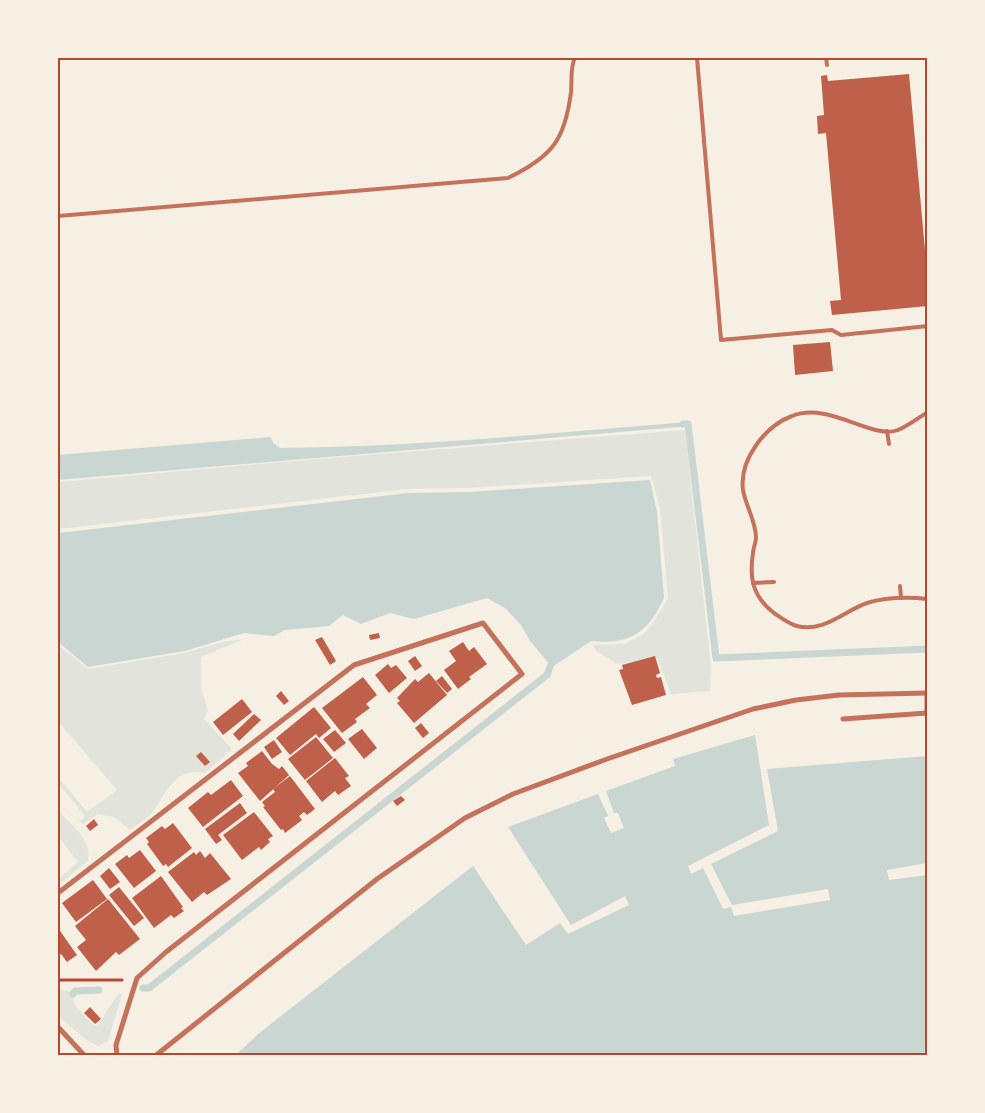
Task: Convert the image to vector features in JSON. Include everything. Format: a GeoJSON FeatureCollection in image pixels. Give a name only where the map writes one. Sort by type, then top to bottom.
{"type":"FeatureCollection","features":[{"type":"Feature","properties":{"kind":"street"},"geometry":{"type":"LineString","coordinates":[[58,892],[354,665],[484,623],[522,674],[174,946],[137,978],[116,1045],[118,1056]]}},
{"type":"Feature","properties":{"kind":"street"},"geometry":{"type":"LineString","coordinates":[[155,1056],[377,879],[465,818],[513,794],[607,759],[753,710],[796,700],[822,697],[927,693],[927,714],[843,719]]}},
{"type":"Feature","properties":{"kind":"street"},"geometry":{"type":"LineString","coordinates":[[58,1027],[86,1056]]}},
{"type":"Feature","properties":{"kind":"lane"},"geometry":{"type":"LineString","coordinates":[[58,216],[508,178],[533,166],[557,144],[566,122],[575,58]]}},
{"type":"Feature","properties":{"kind":"lane"},"geometry":{"type":"LineString","coordinates":[[697,58],[721,340],[832,330],[841,335],[928,326]]}},
{"type":"Feature","properties":{"kind":"lane"},"geometry":{"type":"LineString","coordinates":[[826,58],[827,65]]}},
{"type":"Feature","properties":{"kind":"lane"},"geometry":{"type":"LineString","coordinates":[[928,412],[898,430],[879,432],[832,415],[809,412],[793,415],[777,423],[762,437],[752,452],[745,470],[743,490],[754,522],[756,539],[752,554],[755,594],[764,605],[797,626],[814,627],[834,620],[868,603],[901,598],[928,599]]}},
{"type":"Feature","properties":{"kind":"lane"},"geometry":{"type":"LineString","coordinates":[[887,431],[889,444]]}},
{"type":"Feature","properties":{"kind":"lane"},"geometry":{"type":"LineString","coordinates":[[753,584],[774,582]]}},
{"type":"Feature","properties":{"kind":"lane"},"geometry":{"type":"LineString","coordinates":[[900,586],[901,598]]}},
{"type":"Feature","properties":{"kind":"path"},"geometry":{"type":"LineString","coordinates":[[58,986],[58,980],[118,980],[137,978]]}},
{"type":"Feature","properties":{"kind":"shaded area"},"geometry":{"type":"Polygon","coordinates":[[[688,422],[690,426],[58,480],[58,455],[271,437],[273,443],[280,448],[382,445],[484,439],[688,422]]]}},
{"type":"Feature","properties":{"kind":"shaded area"},"geometry":{"type":"Polygon","coordinates":[[[685,430],[711,667],[710,691],[671,694],[658,659],[618,664],[596,651],[593,645],[624,644],[642,635],[652,625],[668,598],[660,508],[651,476],[468,488],[407,489],[58,529],[58,482],[327,458],[685,430]]]}},
{"type":"Feature","properties":{"kind":"shaded area"},"geometry":{"type":"Polygon","coordinates":[[[650,480],[657,512],[664,598],[658,610],[644,628],[636,634],[617,641],[591,641],[552,667],[530,641],[521,625],[505,608],[487,598],[414,619],[390,613],[361,624],[343,615],[329,626],[285,630],[274,636],[244,633],[185,651],[88,667],[58,642],[58,533],[409,493],[470,492],[650,480]]]}},
{"type":"Feature","properties":{"kind":"shaded area"},"geometry":{"type":"Polygon","coordinates":[[[244,639],[201,657],[201,688],[208,710],[204,719],[232,749],[205,773],[194,772],[186,774],[172,783],[152,813],[130,830],[114,817],[98,814],[83,824],[58,804],[80,821],[85,816],[58,783],[58,777],[87,812],[117,790],[58,721],[58,645],[88,669],[184,653],[226,641],[244,639]]]}},
{"type":"Feature","properties":{"kind":"shaded area"},"geometry":{"type":"Polygon","coordinates":[[[755,735],[769,825],[688,866],[691,874],[703,868],[723,909],[731,907],[734,916],[830,900],[828,889],[732,905],[711,864],[778,831],[767,769],[927,756],[927,863],[887,870],[889,880],[927,875],[927,1055],[236,1055],[258,1034],[473,866],[526,945],[560,923],[568,934],[629,905],[625,896],[571,925],[508,827],[598,794],[608,816],[604,818],[611,833],[624,828],[618,813],[614,813],[606,791],[675,766],[673,759],[755,735]]]}},
{"type":"Feature","properties":{"kind":"shaded area"},"geometry":{"type":"Polygon","coordinates":[[[58,811],[84,839],[87,846],[88,861],[58,885],[58,880],[78,862],[58,836],[58,811]]]}},
{"type":"Feature","properties":{"kind":"shaded area"},"geometry":{"type":"Polygon","coordinates":[[[61,989],[71,992],[75,1005],[94,1026],[98,1025],[118,994],[122,994],[108,1041],[98,1046],[89,1042],[58,1016],[58,993],[61,989]]]}},
{"type":"Feature","properties":{"kind":"building"},"geometry":{"type":"Polygon","coordinates":[[[909,74],[928,283],[928,306],[832,315],[830,301],[841,300],[826,133],[818,134],[817,116],[824,115],[821,76],[827,75],[828,81],[909,74]]]}},
{"type":"Feature","properties":{"kind":"building"},"geometry":{"type":"Polygon","coordinates":[[[830,342],[833,371],[795,375],[793,345],[830,342]]]}},
{"type":"Feature","properties":{"kind":"building"},"geometry":{"type":"Polygon","coordinates":[[[379,633],[380,638],[370,640],[369,635],[379,633]]]}},
{"type":"Feature","properties":{"kind":"building"},"geometry":{"type":"Polygon","coordinates":[[[322,637],[336,661],[330,665],[315,640],[322,637]]]}},
{"type":"Feature","properties":{"kind":"building"},"geometry":{"type":"Polygon","coordinates":[[[463,642],[469,651],[474,647],[487,664],[469,677],[471,679],[458,689],[444,670],[456,661],[449,651],[463,642]]]}},
{"type":"Feature","properties":{"kind":"building"},"geometry":{"type":"Polygon","coordinates":[[[415,656],[422,666],[415,671],[408,661],[415,656]]]}},
{"type":"Feature","properties":{"kind":"building"},"geometry":{"type":"Polygon","coordinates":[[[655,656],[660,673],[656,675],[657,678],[661,677],[666,695],[632,705],[619,670],[623,669],[622,665],[655,656]]]}},
{"type":"Feature","properties":{"kind":"building"},"geometry":{"type":"Polygon","coordinates":[[[388,664],[391,668],[396,665],[407,678],[389,693],[375,675],[388,664]]]}},
{"type":"Feature","properties":{"kind":"building"},"geometry":{"type":"Polygon","coordinates":[[[429,673],[447,695],[414,723],[397,703],[400,701],[397,698],[415,679],[418,682],[429,673]]]}},
{"type":"Feature","properties":{"kind":"building"},"geometry":{"type":"Polygon","coordinates":[[[442,676],[452,689],[447,693],[436,681],[442,676]]]}},
{"type":"Feature","properties":{"kind":"building"},"geometry":{"type":"Polygon","coordinates":[[[363,677],[377,695],[366,704],[370,708],[355,719],[357,722],[342,733],[322,708],[363,677]]]}},
{"type":"Feature","properties":{"kind":"building"},"geometry":{"type":"Polygon","coordinates":[[[281,691],[289,701],[284,705],[276,696],[281,691]]]}},
{"type":"Feature","properties":{"kind":"building"},"geometry":{"type":"Polygon","coordinates":[[[242,699],[252,712],[223,735],[213,722],[242,699]]]}},
{"type":"Feature","properties":{"kind":"building"},"geometry":{"type":"Polygon","coordinates":[[[314,707],[331,728],[319,738],[316,734],[290,755],[276,738],[314,707]]]}},
{"type":"Feature","properties":{"kind":"building"},"geometry":{"type":"Polygon","coordinates":[[[254,714],[261,720],[239,741],[233,734],[254,714]]]}},
{"type":"Feature","properties":{"kind":"building"},"geometry":{"type":"Polygon","coordinates":[[[421,723],[429,733],[423,738],[415,728],[421,723]]]}},
{"type":"Feature","properties":{"kind":"building"},"geometry":{"type":"Polygon","coordinates":[[[362,729],[377,748],[364,759],[348,739],[362,729]]]}},
{"type":"Feature","properties":{"kind":"building"},"geometry":{"type":"Polygon","coordinates":[[[335,730],[346,743],[334,752],[323,739],[335,730]]]}},
{"type":"Feature","properties":{"kind":"building"},"geometry":{"type":"Polygon","coordinates":[[[316,737],[333,758],[305,780],[288,759],[316,737]]]}},
{"type":"Feature","properties":{"kind":"building"},"geometry":{"type":"Polygon","coordinates":[[[274,740],[282,752],[272,759],[264,747],[274,740]]]}},
{"type":"Feature","properties":{"kind":"building"},"geometry":{"type":"Polygon","coordinates":[[[262,751],[272,764],[279,769],[282,766],[289,775],[260,801],[238,773],[248,766],[246,763],[262,751]]]}},
{"type":"Feature","properties":{"kind":"building"},"geometry":{"type":"Polygon","coordinates":[[[201,752],[210,762],[205,766],[196,756],[201,752]]]}},
{"type":"Feature","properties":{"kind":"building"},"geometry":{"type":"Polygon","coordinates":[[[335,758],[349,776],[345,778],[351,786],[338,795],[335,791],[322,802],[306,781],[335,758]]]}},
{"type":"Feature","properties":{"kind":"building"},"geometry":{"type":"Polygon","coordinates":[[[290,776],[315,809],[307,815],[304,812],[299,816],[302,820],[285,833],[263,807],[265,806],[262,802],[275,792],[273,789],[290,776]]]}},
{"type":"Feature","properties":{"kind":"building"},"geometry":{"type":"Polygon","coordinates":[[[231,780],[243,796],[203,827],[188,808],[208,792],[211,795],[231,780]]]}},
{"type":"Feature","properties":{"kind":"building"},"geometry":{"type":"Polygon","coordinates":[[[401,796],[405,800],[397,806],[393,801],[401,796]]]}},
{"type":"Feature","properties":{"kind":"building"},"geometry":{"type":"Polygon","coordinates":[[[240,803],[247,813],[218,835],[222,840],[216,844],[205,829],[240,803]]]}},
{"type":"Feature","properties":{"kind":"building"},"geometry":{"type":"Polygon","coordinates":[[[254,812],[273,836],[268,839],[270,842],[261,850],[259,847],[242,860],[223,835],[254,812]]]}},
{"type":"Feature","properties":{"kind":"building"},"geometry":{"type":"Polygon","coordinates":[[[94,819],[98,825],[90,831],[86,826],[94,819]]]}},
{"type":"Feature","properties":{"kind":"building"},"geometry":{"type":"Polygon","coordinates":[[[173,823],[192,848],[168,867],[166,864],[163,866],[147,844],[149,842],[146,838],[162,826],[165,829],[173,823]]]}},
{"type":"Feature","properties":{"kind":"building"},"geometry":{"type":"Polygon","coordinates":[[[140,850],[156,871],[134,888],[115,864],[127,855],[129,858],[140,850]]]}},
{"type":"Feature","properties":{"kind":"building"},"geometry":{"type":"Polygon","coordinates":[[[200,851],[205,858],[210,853],[231,879],[207,895],[204,892],[192,902],[168,872],[194,852],[196,855],[200,851]]]}},
{"type":"Feature","properties":{"kind":"building"},"geometry":{"type":"Polygon","coordinates":[[[109,868],[120,882],[110,889],[100,876],[109,868]]]}},
{"type":"Feature","properties":{"kind":"building"},"geometry":{"type":"Polygon","coordinates":[[[161,876],[184,911],[174,918],[171,915],[154,928],[132,898],[161,876]]]}},
{"type":"Feature","properties":{"kind":"building"},"geometry":{"type":"Polygon","coordinates":[[[93,880],[107,899],[76,922],[62,903],[93,880]]]}},
{"type":"Feature","properties":{"kind":"building"},"geometry":{"type":"Polygon","coordinates":[[[119,887],[144,918],[134,926],[109,895],[119,887]]]}},
{"type":"Feature","properties":{"kind":"building"},"geometry":{"type":"Polygon","coordinates":[[[108,899],[140,939],[119,955],[116,952],[96,971],[77,947],[86,940],[75,926],[108,899]]]}},
{"type":"Feature","properties":{"kind":"building"},"geometry":{"type":"Polygon","coordinates":[[[58,928],[77,955],[67,962],[61,954],[58,957],[58,928]]]}},
{"type":"Feature","properties":{"kind":"building"},"geometry":{"type":"Polygon","coordinates":[[[90,1007],[101,1019],[95,1024],[84,1013],[90,1007]]]}},
{"type":"Feature","properties":{"kind":"waterway"},"geometry":{"type":"LineString","coordinates":[[683,424],[688,424],[716,658],[928,649]]}},
{"type":"Feature","properties":{"kind":"waterway"},"geometry":{"type":"LineString","coordinates":[[143,988],[149,988],[547,675],[553,659]]}},
{"type":"Feature","properties":{"kind":"waterway"},"geometry":{"type":"LineString","coordinates":[[73,994],[75,991],[99,990]]}}]}
